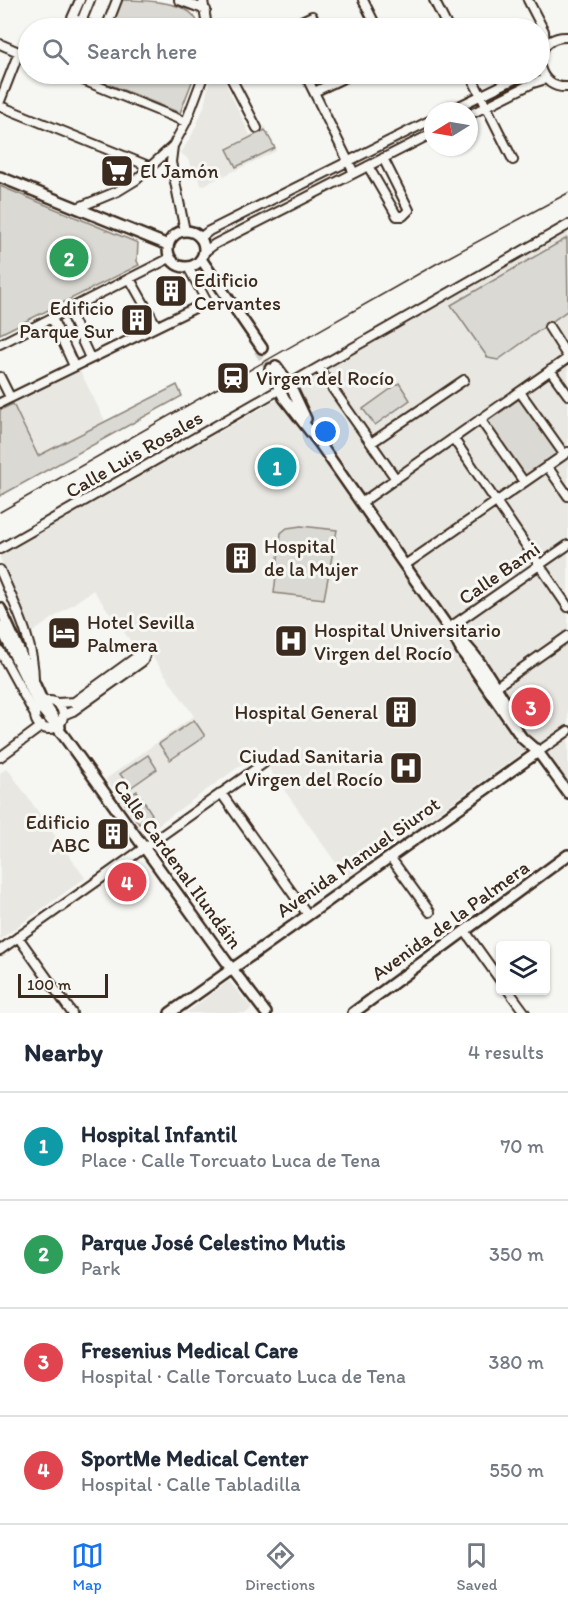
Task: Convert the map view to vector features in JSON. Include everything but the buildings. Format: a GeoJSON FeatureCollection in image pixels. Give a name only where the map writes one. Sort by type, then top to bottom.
{"type":"FeatureCollection","features":[{"type":"Feature","properties":{"kind":"main road"},"geometry":{"type":"LineString","coordinates":[[0,177],[168,245]]}},
{"type":"Feature","properties":{"kind":"main road"},"geometry":{"type":"LineString","coordinates":[[197,260],[178,265],[170,258],[168,245],[172,237],[185,231],[196,234],[200,238],[197,260],[260,349]]}},
{"type":"Feature","properties":{"kind":"main road"},"geometry":{"type":"LineString","coordinates":[[273,368],[320,444],[450,630],[461,650],[522,738],[537,752]]}},
{"type":"Feature","properties":{"kind":"main road","name":"Calle Cardenal Ilundáin"},"geometry":{"type":"LineString","coordinates":[[0,608],[34,681],[41,704]]}},
{"type":"Feature","properties":{"kind":"main road","name":"Calle Cardenal Ilundáin"},"geometry":{"type":"LineString","coordinates":[[0,626],[41,704],[59,722],[63,735],[266,1013]]}},
{"type":"Feature","properties":{"kind":"main road"},"geometry":{"type":"LineString","coordinates":[[450,630],[466,645],[497,686],[537,752],[568,793]]}},
{"type":"Feature","properties":{"kind":"main road","name":"Avenida Manuel Siurot"},"geometry":{"type":"LineString","coordinates":[[170,1013],[537,752]]}},
{"type":"Feature","properties":{"kind":"main road","name":"Avenida de la Palmera"},"geometry":{"type":"LineString","coordinates":[[353,1013],[568,855]]}},
{"type":"Feature","properties":{"kind":"street"},"geometry":{"type":"LineString","coordinates":[[72,18],[80,0]]}},
{"type":"Feature","properties":{"kind":"street"},"geometry":{"type":"LineString","coordinates":[[83,18],[90,0]]}},
{"type":"Feature","properties":{"kind":"street"},"geometry":{"type":"LineString","coordinates":[[110,18],[117,0]]}},
{"type":"Feature","properties":{"kind":"street"},"geometry":{"type":"LineString","coordinates":[[179,0],[206,10]]}},
{"type":"Feature","properties":{"kind":"street"},"geometry":{"type":"LineString","coordinates":[[205,0],[206,18]]}},
{"type":"Feature","properties":{"kind":"street"},"geometry":{"type":"LineString","coordinates":[[363,0],[372,18]]}},
{"type":"Feature","properties":{"kind":"street"},"geometry":{"type":"LineString","coordinates":[[434,0],[441,18]]}},
{"type":"Feature","properties":{"kind":"street"},"geometry":{"type":"LineString","coordinates":[[528,0],[537,18]]}},
{"type":"Feature","properties":{"kind":"street"},"geometry":{"type":"LineString","coordinates":[[550,35],[568,37]]}},
{"type":"Feature","properties":{"kind":"street"},"geometry":{"type":"LineString","coordinates":[[550,43],[558,37]]}},
{"type":"Feature","properties":{"kind":"street"},"geometry":{"type":"LineString","coordinates":[[0,44],[18,52]]}},
{"type":"Feature","properties":{"kind":"street"},"geometry":{"type":"LineString","coordinates":[[0,101],[18,55]]}},
{"type":"Feature","properties":{"kind":"street"},"geometry":{"type":"LineString","coordinates":[[550,82],[566,88]]}},
{"type":"Feature","properties":{"kind":"street"},"geometry":{"type":"LineString","coordinates":[[102,84],[186,122]]}},
{"type":"Feature","properties":{"kind":"street"},"geometry":{"type":"LineString","coordinates":[[76,208],[118,192],[136,180],[173,146],[186,122],[200,84]]}},
{"type":"Feature","properties":{"kind":"street"},"geometry":{"type":"LineString","coordinates":[[234,84],[257,128]]}},
{"type":"Feature","properties":{"kind":"street"},"geometry":{"type":"LineString","coordinates":[[310,84],[354,173]]}},
{"type":"Feature","properties":{"kind":"street"},"geometry":{"type":"LineString","coordinates":[[314,92],[327,84]]}},
{"type":"Feature","properties":{"kind":"street"},"geometry":{"type":"LineString","coordinates":[[475,84],[513,160]]}},
{"type":"Feature","properties":{"kind":"street"},"geometry":{"type":"LineString","coordinates":[[467,102],[504,84]]}},
{"type":"Feature","properties":{"kind":"street"},"geometry":{"type":"LineString","coordinates":[[478,110],[532,84]]}},
{"type":"Feature","properties":{"kind":"street"},"geometry":{"type":"LineString","coordinates":[[0,106],[151,166]]}},
{"type":"Feature","properties":{"kind":"street"},"geometry":{"type":"LineString","coordinates":[[200,238],[209,231],[424,123]]}},
{"type":"Feature","properties":{"kind":"street"},"geometry":{"type":"LineString","coordinates":[[0,402],[207,302],[197,260],[215,244],[424,138]]}},
{"type":"Feature","properties":{"kind":"street"},"geometry":{"type":"LineString","coordinates":[[173,146],[171,162],[185,231]]}},
{"type":"Feature","properties":{"kind":"street"},"geometry":{"type":"LineString","coordinates":[[368,166],[391,209],[397,216],[403,216],[409,210],[383,158]]}},
{"type":"Feature","properties":{"kind":"street","name":"Calle Luis Rosales"},"geometry":{"type":"LineString","coordinates":[[0,549],[567,226]]}},
{"type":"Feature","properties":{"kind":"street"},"geometry":{"type":"LineString","coordinates":[[0,344],[170,258]]}},
{"type":"Feature","properties":{"kind":"street"},"geometry":{"type":"LineString","coordinates":[[130,279],[156,325]]}},
{"type":"Feature","properties":{"kind":"street"},"geometry":{"type":"LineString","coordinates":[[68,310],[90,358]]}},
{"type":"Feature","properties":{"kind":"street"},"geometry":{"type":"LineString","coordinates":[[52,318],[74,366]]}},
{"type":"Feature","properties":{"kind":"street"},"geometry":{"type":"LineString","coordinates":[[361,503],[568,357],[549,327]]}},
{"type":"Feature","properties":{"kind":"street"},"geometry":{"type":"LineString","coordinates":[[319,369],[396,479]]}},
{"type":"Feature","properties":{"kind":"street"},"geometry":{"type":"LineString","coordinates":[[550,370],[568,394]]}},
{"type":"Feature","properties":{"kind":"street"},"geometry":{"type":"LineString","coordinates":[[0,377],[10,397]]}},
{"type":"Feature","properties":{"kind":"street"},"geometry":{"type":"LineString","coordinates":[[371,443],[464,380]]}},
{"type":"Feature","properties":{"kind":"street"},"geometry":{"type":"LineString","coordinates":[[405,565],[566,453],[520,392]]}},
{"type":"Feature","properties":{"kind":"street"},"geometry":{"type":"LineString","coordinates":[[480,419],[524,482]]}},
{"type":"Feature","properties":{"kind":"street"},"geometry":{"type":"LineString","coordinates":[[453,438],[568,607]]}},
{"type":"Feature","properties":{"kind":"street"},"geometry":{"type":"LineString","coordinates":[[547,466],[568,496]]}},
{"type":"Feature","properties":{"kind":"street","name":"Calle Bami"},"geometry":{"type":"LineString","coordinates":[[450,630],[568,545]]}},
{"type":"Feature","properties":{"kind":"street","name":"Calle Cardenal Ilundáin"},"geometry":{"type":"LineString","coordinates":[[0,570],[28,640],[34,662],[34,681]]}},
{"type":"Feature","properties":{"kind":"street"},"geometry":{"type":"LineString","coordinates":[[497,686],[568,636]]}},
{"type":"Feature","properties":{"kind":"street"},"geometry":{"type":"LineString","coordinates":[[0,651],[36,719],[47,728],[59,722],[132,665],[74,702],[50,701],[41,704],[36,719]]}},
{"type":"Feature","properties":{"kind":"street"},"geometry":{"type":"LineString","coordinates":[[57,703],[62,710],[59,722]]}},
{"type":"Feature","properties":{"kind":"street"},"geometry":{"type":"LineString","coordinates":[[0,757],[42,726]]}},
{"type":"Feature","properties":{"kind":"street","name":"Avenida Manuel Siurot"},"geometry":{"type":"LineString","coordinates":[[537,752],[568,731]]}},
{"type":"Feature","properties":{"kind":"street"},"geometry":{"type":"LineString","coordinates":[[0,950],[264,762]]}},
{"type":"Feature","properties":{"kind":"street"},"geometry":{"type":"LineString","coordinates":[[221,793],[308,915]]}},
{"type":"Feature","properties":{"kind":"street"},"geometry":{"type":"LineString","coordinates":[[390,857],[430,912]]}},
{"type":"Feature","properties":{"kind":"street"},"geometry":{"type":"LineString","coordinates":[[465,931],[496,973]]}},
{"type":"Feature","properties":{"kind":"street"},"geometry":{"type":"LineString","coordinates":[[18,937],[72,1013]]}},
{"type":"Feature","properties":{"kind":"street"},"geometry":{"type":"LineString","coordinates":[[512,995],[525,1013]]}},
{"type":"Feature","properties":{"kind":"shaded area"},"geometry":{"type":"Polygon","coordinates":[[[120,0],[141,0],[179,7],[195,18],[113,18],[120,0]]]}},
{"type":"Feature","properties":{"kind":"shaded area"},"geometry":{"type":"Polygon","coordinates":[[[108,84],[191,84],[180,113],[108,84]]]}},
{"type":"Feature","properties":{"kind":"shaded area"},"geometry":{"type":"Polygon","coordinates":[[[209,84],[226,84],[250,135],[265,126],[276,151],[202,186],[187,158],[181,153],[204,107],[209,84]]]}},
{"type":"Feature","properties":{"kind":"shaded area"},"geometry":{"type":"Polygon","coordinates":[[[265,130],[275,148],[236,167],[227,149],[265,130]]]}},
{"type":"Feature","properties":{"kind":"shaded area"},"geometry":{"type":"Polygon","coordinates":[[[0,186],[138,243],[137,261],[139,265],[0,334],[0,186]]]}},
{"type":"Feature","properties":{"kind":"shaded area"},"geometry":{"type":"Polygon","coordinates":[[[568,231],[568,790],[284,388],[568,231]]]}},
{"type":"Feature","properties":{"kind":"shaded area"},"geometry":{"type":"Polygon","coordinates":[[[567,238],[568,310],[498,360],[488,358],[451,305],[567,238]]]}},
{"type":"Feature","properties":{"kind":"shaded area"},"geometry":{"type":"Polygon","coordinates":[[[80,371],[105,421],[38,456],[13,404],[80,371]]]}},
{"type":"Feature","properties":{"kind":"shaded area"},"geometry":{"type":"Polygon","coordinates":[[[399,383],[410,400],[375,425],[363,409],[399,383]]]}},
{"type":"Feature","properties":{"kind":"shaded area"},"geometry":{"type":"Polygon","coordinates":[[[177,385],[182,396],[0,496],[0,410],[13,404],[38,456],[177,385]]]}},
{"type":"Feature","properties":{"kind":"shaded area"},"geometry":{"type":"Polygon","coordinates":[[[522,397],[561,454],[524,480],[485,423],[522,397]]]}},
{"type":"Feature","properties":{"kind":"shaded area","name":"Hospital Universitario Virgen del Rocío"},"geometry":{"type":"Polygon","coordinates":[[[280,398],[527,750],[346,877],[258,753],[145,834],[106,779],[194,716],[145,646],[138,651],[93,590],[33,632],[0,558],[0,555],[280,398]]]}},
{"type":"Feature","properties":{"kind":"shaded area"},"geometry":{"type":"Polygon","coordinates":[[[301,526],[337,530],[324,599],[274,593],[281,533],[287,528],[301,526]]]}},
{"type":"Feature","properties":{"kind":"shaded area"},"geometry":{"type":"Polygon","coordinates":[[[194,720],[205,736],[170,760],[159,744],[194,720]]]}},
{"type":"Feature","properties":{"kind":"shaded area"},"geometry":{"type":"Polygon","coordinates":[[[148,755],[157,769],[130,788],[120,774],[148,755]]]}},
{"type":"Feature","properties":{"kind":"shaded area"},"geometry":{"type":"Polygon","coordinates":[[[7,768],[85,878],[0,939],[0,773],[7,768]]]}},
{"type":"Feature","properties":{"kind":"shaded area"},"geometry":{"type":"Polygon","coordinates":[[[137,791],[152,814],[139,824],[123,800],[137,791]]]}},
{"type":"Feature","properties":{"kind":"shaded area"},"geometry":{"type":"Polygon","coordinates":[[[229,981],[252,1008],[246,1013],[186,1013],[229,981]]]}},
{"type":"Feature","properties":{"kind":"tunnel"},"geometry":{"type":"LineString","coordinates":[[258,350],[270,369]]}},
{"type":"Feature","properties":{"kind":"railway"},"geometry":{"type":"LineString","coordinates":[[0,512],[436,264],[568,193]]}},
{"type":"Feature","properties":{"kind":"place","name":"El Jamón"},"geometry":{"type":"Point","coordinates":[117,171]}},
{"type":"Feature","properties":{"kind":"place","name":"Parque José Celestino Mutis"},"geometry":{"type":"Point","coordinates":[69,258]}},
{"type":"Feature","properties":{"kind":"place","name":"Edificio Cervantes"},"geometry":{"type":"Point","coordinates":[171,291]}},
{"type":"Feature","properties":{"kind":"place","name":"Edificio Parque Sur"},"geometry":{"type":"Point","coordinates":[137,320]}},
{"type":"Feature","properties":{"kind":"place","name":"Virgen del Rocío"},"geometry":{"type":"Point","coordinates":[233,378]}},
{"type":"Feature","properties":{"kind":"place","name":"Hospital Infantil"},"geometry":{"type":"Point","coordinates":[277,467]}},
{"type":"Feature","properties":{"kind":"place","name":"Hospital de la Mujer"},"geometry":{"type":"Point","coordinates":[241,558]}},
{"type":"Feature","properties":{"kind":"place","name":"Hotel Sevilla Palmera"},"geometry":{"type":"Point","coordinates":[64,633]}},
{"type":"Feature","properties":{"kind":"place","name":"Hospital Universitario Virgen del Rocío"},"geometry":{"type":"Point","coordinates":[291,641]}},
{"type":"Feature","properties":{"kind":"place","name":"Fresenius Medical Care"},"geometry":{"type":"Point","coordinates":[531,707]}},
{"type":"Feature","properties":{"kind":"place","name":"Hospital General"},"geometry":{"type":"Point","coordinates":[401,712]}},
{"type":"Feature","properties":{"kind":"place","name":"Ciudad Sanitaria Virgen del Rocío"},"geometry":{"type":"Point","coordinates":[406,768]}},
{"type":"Feature","properties":{"kind":"place","name":"Edificio ABC"},"geometry":{"type":"Point","coordinates":[113,834]}},
{"type":"Feature","properties":{"kind":"place","name":"SportMe Medical Center"},"geometry":{"type":"Point","coordinates":[127,882]}}]}
